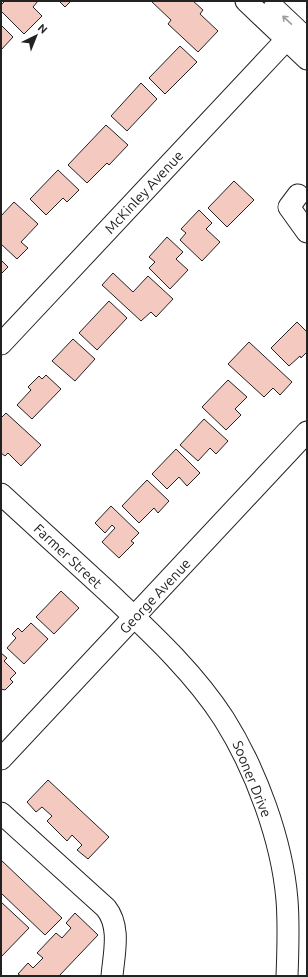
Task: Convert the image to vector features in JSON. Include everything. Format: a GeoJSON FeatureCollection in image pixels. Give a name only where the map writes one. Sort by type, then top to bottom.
{"type":"FeatureCollection","features":[{"type":"Feature","properties":{"kind":"street"},"geometry":{"type":"LineString","coordinates":[[246,1],[307,59]]}},
{"type":"Feature","properties":{"kind":"street"},"geometry":{"type":"LineString","coordinates":[[266,1],[307,39]]}},
{"type":"Feature","properties":{"kind":"street","name":"McKinley Avenue"},"geometry":{"type":"LineString","coordinates":[[1,344],[286,40]]}},
{"type":"Feature","properties":{"kind":"street"},"geometry":{"type":"LineString","coordinates":[[298,195],[289,207],[307,232]]}},
{"type":"Feature","properties":{"kind":"street","name":"George Avenue"},"geometry":{"type":"LineString","coordinates":[[1,759],[307,432]]}},
{"type":"Feature","properties":{"kind":"street","name":"Farmer Street"},"geometry":{"type":"LineString","coordinates":[[1,494],[135,617]]}},
{"type":"Feature","properties":{"kind":"street","name":"Sooner Drive"},"geometry":{"type":"LineString","coordinates":[[135,617],[158,639],[211,701],[235,738],[250,768],[265,807],[280,860],[287,899],[287,976]]}},
{"type":"Feature","properties":{"kind":"street"},"geometry":{"type":"LineString","coordinates":[[1,813],[106,908],[112,916],[116,927],[112,976]]}},
{"type":"Feature","properties":{"kind":"building"},"geometry":{"type":"Polygon","coordinates":[[[5,1],[38,1],[33,7],[42,16],[24,34],[1,11],[1,5],[5,1]]]}},
{"type":"Feature","properties":{"kind":"building"},"geometry":{"type":"Polygon","coordinates":[[[59,1],[71,1],[65,7],[59,1]]]}},
{"type":"Feature","properties":{"kind":"building"},"geometry":{"type":"Polygon","coordinates":[[[151,1],[193,1],[203,10],[200,14],[218,31],[198,52],[168,24],[171,20],[151,1]]]}},
{"type":"Feature","properties":{"kind":"building"},"geometry":{"type":"Polygon","coordinates":[[[1,25],[13,37],[1,50],[1,25]]]}},
{"type":"Feature","properties":{"kind":"building"},"geometry":{"type":"Polygon","coordinates":[[[180,46],[197,62],[165,94],[149,78],[180,46]]]}},
{"type":"Feature","properties":{"kind":"building"},"geometry":{"type":"Polygon","coordinates":[[[141,83],[157,99],[127,131],[111,116],[141,83]]]}},
{"type":"Feature","properties":{"kind":"building"},"geometry":{"type":"Polygon","coordinates":[[[106,125],[128,145],[109,165],[107,163],[87,183],[68,165],[106,125]]]}},
{"type":"Feature","properties":{"kind":"building"},"geometry":{"type":"Polygon","coordinates":[[[58,170],[79,190],[67,202],[63,198],[46,215],[30,199],[58,170]]]}},
{"type":"Feature","properties":{"kind":"building"},"geometry":{"type":"Polygon","coordinates":[[[234,181],[254,200],[227,227],[208,208],[234,181]]]}},
{"type":"Feature","properties":{"kind":"building"},"geometry":{"type":"Polygon","coordinates":[[[14,202],[38,224],[21,242],[28,248],[17,259],[1,244],[1,216],[14,202]]]}},
{"type":"Feature","properties":{"kind":"building"},"geometry":{"type":"Polygon","coordinates":[[[199,210],[212,223],[206,229],[220,242],[202,261],[180,240],[186,233],[181,229],[199,210]]]}},
{"type":"Feature","properties":{"kind":"building"},"geometry":{"type":"Polygon","coordinates":[[[167,237],[183,252],[176,259],[188,270],[170,289],[149,268],[155,262],[149,257],[167,237]]]}},
{"type":"Feature","properties":{"kind":"building"},"geometry":{"type":"Polygon","coordinates":[[[1,260],[8,267],[1,274],[1,260]]]}},
{"type":"Feature","properties":{"kind":"building"},"geometry":{"type":"Polygon","coordinates":[[[113,273],[133,292],[148,276],[173,299],[156,317],[151,312],[141,321],[102,285],[113,273]]]}},
{"type":"Feature","properties":{"kind":"building"},"geometry":{"type":"Polygon","coordinates":[[[109,301],[127,318],[97,350],[79,333],[109,301]]]}},
{"type":"Feature","properties":{"kind":"building"},"geometry":{"type":"Polygon","coordinates":[[[297,322],[307,332],[307,352],[289,366],[271,348],[297,322]]]}},
{"type":"Feature","properties":{"kind":"building"},"geometry":{"type":"Polygon","coordinates":[[[73,339],[95,359],[75,381],[52,361],[73,339]]]}},
{"type":"Feature","properties":{"kind":"building"},"geometry":{"type":"Polygon","coordinates":[[[249,342],[292,382],[280,395],[273,388],[264,397],[228,364],[249,342]]]}},
{"type":"Feature","properties":{"kind":"building"},"geometry":{"type":"Polygon","coordinates":[[[46,375],[61,389],[32,419],[17,405],[31,390],[28,387],[39,376],[42,379],[46,375]]]}},
{"type":"Feature","properties":{"kind":"building"},"geometry":{"type":"Polygon","coordinates":[[[228,380],[247,397],[235,409],[241,415],[226,430],[202,407],[228,380]]]}},
{"type":"Feature","properties":{"kind":"building"},"geometry":{"type":"Polygon","coordinates":[[[6,413],[41,445],[21,466],[8,453],[5,456],[1,453],[1,418],[6,413]]]}},
{"type":"Feature","properties":{"kind":"building"},"geometry":{"type":"Polygon","coordinates":[[[204,419],[228,441],[216,454],[210,448],[198,461],[180,445],[204,419]]]}},
{"type":"Feature","properties":{"kind":"building"},"geometry":{"type":"Polygon","coordinates":[[[176,449],[200,473],[187,486],[179,477],[167,489],[152,474],[176,449]]]}},
{"type":"Feature","properties":{"kind":"building"},"geometry":{"type":"Polygon","coordinates":[[[147,480],[169,501],[158,513],[154,508],[139,523],[122,506],[147,480]]]}},
{"type":"Feature","properties":{"kind":"building"},"geometry":{"type":"Polygon","coordinates":[[[111,506],[139,533],[131,541],[134,543],[119,558],[102,542],[115,528],[112,525],[105,533],[95,523],[111,506]]]}},
{"type":"Feature","properties":{"kind":"building"},"geometry":{"type":"Polygon","coordinates":[[[61,591],[79,608],[54,634],[36,617],[61,591]]]}},
{"type":"Feature","properties":{"kind":"building"},"geometry":{"type":"Polygon","coordinates":[[[31,623],[48,639],[24,664],[7,648],[16,638],[12,634],[18,628],[22,632],[31,623]]]}},
{"type":"Feature","properties":{"kind":"building"},"geometry":{"type":"Polygon","coordinates":[[[1,653],[7,658],[4,661],[16,673],[10,679],[13,682],[5,690],[1,689],[1,653]]]}},
{"type":"Feature","properties":{"kind":"building"},"geometry":{"type":"Polygon","coordinates":[[[48,780],[109,837],[88,859],[77,850],[82,845],[72,835],[67,841],[47,821],[52,816],[42,807],[36,812],[27,802],[48,780]]]}},
{"type":"Feature","properties":{"kind":"building"},"geometry":{"type":"Polygon","coordinates":[[[1,860],[62,918],[45,935],[1,893],[1,860]]]}},
{"type":"Feature","properties":{"kind":"building"},"geometry":{"type":"Polygon","coordinates":[[[1,902],[29,928],[1,957],[1,902]]]}},
{"type":"Feature","properties":{"kind":"building"},"geometry":{"type":"Polygon","coordinates":[[[75,913],[98,935],[59,976],[21,976],[18,974],[28,963],[33,968],[43,958],[37,953],[56,933],[62,938],[71,928],[66,923],[75,913]]]}}]}
